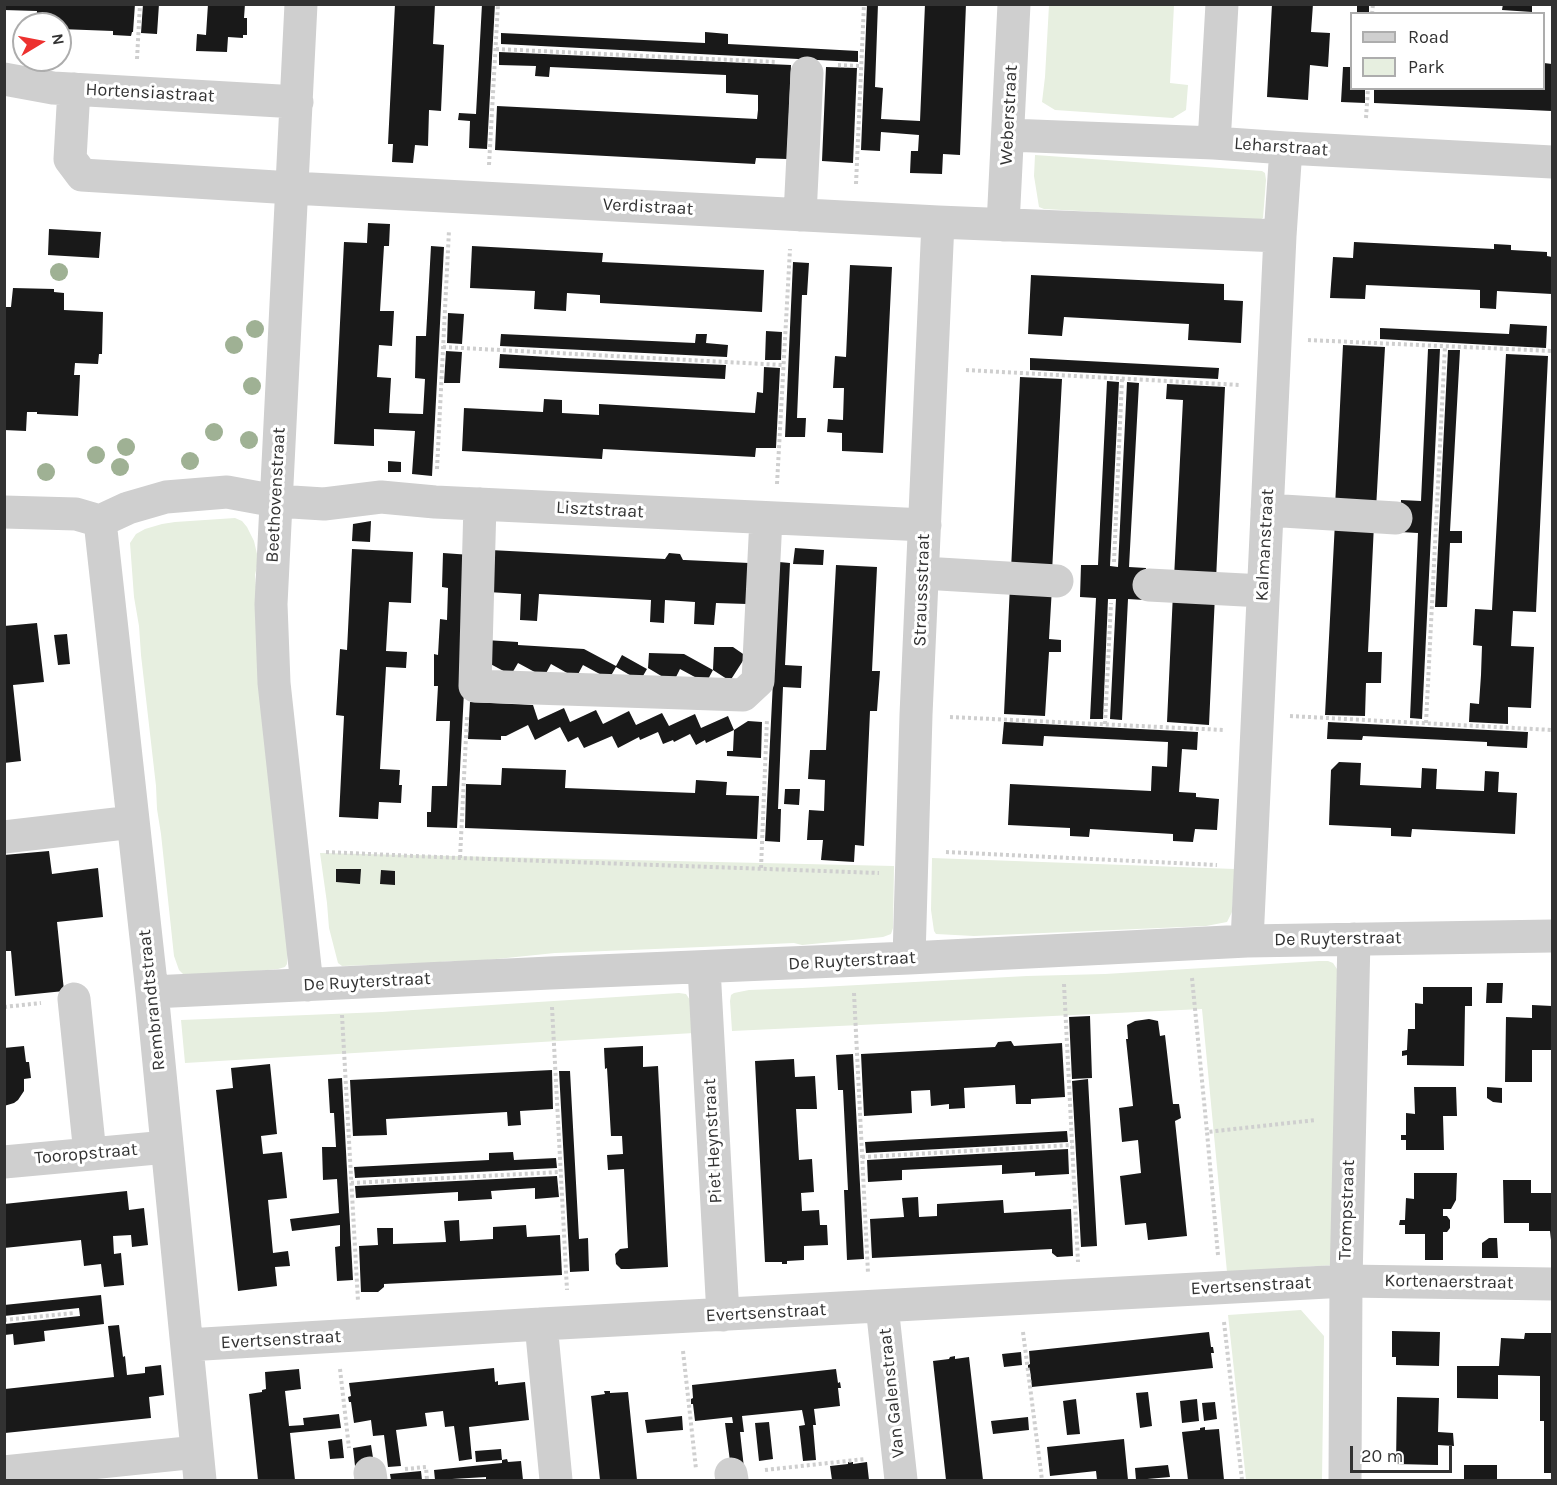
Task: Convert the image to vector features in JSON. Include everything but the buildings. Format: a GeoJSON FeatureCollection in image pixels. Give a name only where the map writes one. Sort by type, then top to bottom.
{"type":"FeatureCollection","features":[{"type":"Feature","properties":{"kind":"street","name":"Beethovenstraat"},"geometry":{"type":"LineString","coordinates":[[301,4],[271,604],[274,683],[307,985]]}},
{"type":"Feature","properties":{"kind":"street","name":"Weberstraat"},"geometry":{"type":"LineString","coordinates":[[1004,225],[1014,4]]}},
{"type":"Feature","properties":{"kind":"street"},"geometry":{"type":"LineString","coordinates":[[1215,143],[1222,4]]}},
{"type":"Feature","properties":{"kind":"street"},"geometry":{"type":"LineString","coordinates":[[796,214],[808,67]]}},
{"type":"Feature","properties":{"kind":"street","name":"Hortensiastraat"},"geometry":{"type":"LineString","coordinates":[[4,79],[53,88],[297,102]]}},
{"type":"Feature","properties":{"kind":"street","name":"Verdistraat"},"geometry":{"type":"LineString","coordinates":[[74,89],[70,159],[82,175],[487,199],[1004,225]]}},
{"type":"Feature","properties":{"kind":"street","name":"Leharstraat"},"geometry":{"type":"LineString","coordinates":[[1008,135],[1215,143],[1552,162]]}},
{"type":"Feature","properties":{"kind":"street","name":"Kalmanstraat"},"geometry":{"type":"LineString","coordinates":[[1247,941],[1272,386],[1286,148]]}},
{"type":"Feature","properties":{"kind":"street","name":"Straussstraat"},"geometry":{"type":"LineString","coordinates":[[909,958],[916,715],[938,222]]}},
{"type":"Feature","properties":{"kind":"street"},"geometry":{"type":"LineString","coordinates":[[1004,225],[1280,236]]}},
{"type":"Feature","properties":{"kind":"street","name":"Lisztstraat"},"geometry":{"type":"LineString","coordinates":[[100,521],[128,508],[166,496],[226,492],[276,501],[324,504],[381,497],[435,502],[925,525]]}},
{"type":"Feature","properties":{"kind":"street"},"geometry":{"type":"LineString","coordinates":[[480,504],[475,686],[743,695],[758,681],[771,518]]}},
{"type":"Feature","properties":{"kind":"street"},"geometry":{"type":"LineString","coordinates":[[1267,510],[1396,518]]}},
{"type":"Feature","properties":{"kind":"street"},"geometry":{"type":"LineString","coordinates":[[4,512],[76,514],[100,521]]}},
{"type":"Feature","properties":{"kind":"street","name":"Rembrandtstraat"},"geometry":{"type":"LineString","coordinates":[[100,521],[152,992],[198,1466]]}},
{"type":"Feature","properties":{"kind":"street"},"geometry":{"type":"LineString","coordinates":[[923,573],[1058,581]]}},
{"type":"Feature","properties":{"kind":"street"},"geometry":{"type":"LineString","coordinates":[[1149,585],[1263,591]]}},
{"type":"Feature","properties":{"kind":"street"},"geometry":{"type":"LineString","coordinates":[[4,837],[134,822]]}},
{"type":"Feature","properties":{"kind":"street","name":"De Ruyterstraat"},"geometry":{"type":"LineString","coordinates":[[152,992],[1247,941],[1552,936]]}},
{"type":"Feature","properties":{"kind":"street","name":"Trompstraat"},"geometry":{"type":"LineString","coordinates":[[1345,1480],[1346,1281],[1354,939]]}},
{"type":"Feature","properties":{"kind":"street","name":"Piet Heynstraat"},"geometry":{"type":"LineString","coordinates":[[704,968],[723,1315]]}},
{"type":"Feature","properties":{"kind":"street"},"geometry":{"type":"LineString","coordinates":[[74,999],[90,1154]]}},
{"type":"Feature","properties":{"kind":"street","name":"Tooropstraat"},"geometry":{"type":"LineString","coordinates":[[4,1162],[167,1147]]}},
{"type":"Feature","properties":{"kind":"street","name":"Kortenaerstraat"},"geometry":{"type":"LineString","coordinates":[[1346,1281],[1552,1284]]}},
{"type":"Feature","properties":{"kind":"street","name":"Evertsenstraat"},"geometry":{"type":"LineString","coordinates":[[187,1345],[1346,1281]]}},
{"type":"Feature","properties":{"kind":"street","name":"Van Galenstraat"},"geometry":{"type":"LineString","coordinates":[[876,1307],[900,1468]]}},
{"type":"Feature","properties":{"kind":"street"},"geometry":{"type":"LineString","coordinates":[[555,1323],[556,1480]]}},
{"type":"Feature","properties":{"kind":"street"},"geometry":{"type":"LineString","coordinates":[[4,1472],[198,1466]]}},
{"type":"Feature","properties":{"kind":"path"},"geometry":{"type":"LineString","coordinates":[[135,93],[140,4]]}},
{"type":"Feature","properties":{"kind":"path"},"geometry":{"type":"LineString","coordinates":[[487,199],[498,4]]}},
{"type":"Feature","properties":{"kind":"path"},"geometry":{"type":"LineString","coordinates":[[854,218],[864,4]]}},
{"type":"Feature","properties":{"kind":"path"},"geometry":{"type":"LineString","coordinates":[[496,49],[808,67],[861,66]]}},
{"type":"Feature","properties":{"kind":"path"},"geometry":{"type":"LineString","coordinates":[[435,502],[450,196]]}},
{"type":"Feature","properties":{"kind":"path"},"geometry":{"type":"LineString","coordinates":[[771,518],[796,214]]}},
{"type":"Feature","properties":{"kind":"path"},"geometry":{"type":"LineString","coordinates":[[1275,338],[1552,351]]}},
{"type":"Feature","properties":{"kind":"path"},"geometry":{"type":"LineString","coordinates":[[1426,723],[1445,346]]}},
{"type":"Feature","properties":{"kind":"path"},"geometry":{"type":"LineString","coordinates":[[443,347],[783,365]]}},
{"type":"Feature","properties":{"kind":"path"},"geometry":{"type":"LineString","coordinates":[[932,368],[1272,386]]}},
{"type":"Feature","properties":{"kind":"path"},"geometry":{"type":"LineString","coordinates":[[1114,562],[1122,379]]}},
{"type":"Feature","properties":{"kind":"path"},"geometry":{"type":"LineString","coordinates":[[1105,724],[1111,603]]}},
{"type":"Feature","properties":{"kind":"path"},"geometry":{"type":"LineString","coordinates":[[758,681],[767,705],[761,868]]}},
{"type":"Feature","properties":{"kind":"path"},"geometry":{"type":"LineString","coordinates":[[460,858],[468,696],[475,686]]}},
{"type":"Feature","properties":{"kind":"path"},"geometry":{"type":"LineString","coordinates":[[916,715],[1105,724],[1426,723],[1552,730]]}},
{"type":"Feature","properties":{"kind":"path"},"geometry":{"type":"LineString","coordinates":[[292,850],[761,868],[912,862],[1250,867]]}},
{"type":"Feature","properties":{"kind":"path"},"geometry":{"type":"LineString","coordinates":[[1189,944],[1208,1132]]}},
{"type":"Feature","properties":{"kind":"path"},"geometry":{"type":"LineString","coordinates":[[1062,950],[1080,1295]]}},
{"type":"Feature","properties":{"kind":"path"},"geometry":{"type":"LineString","coordinates":[[852,960],[862,1156],[876,1307]]}},
{"type":"Feature","properties":{"kind":"path"},"geometry":{"type":"LineString","coordinates":[[550,973],[560,1172],[555,1323]]}},
{"type":"Feature","properties":{"kind":"path"},"geometry":{"type":"LineString","coordinates":[[340,983],[351,1183],[348,1335],[352,1475],[370,1477],[426,1467],[427,1480]]}},
{"type":"Feature","properties":{"kind":"path"},"geometry":{"type":"LineString","coordinates":[[862,1156],[1072,1145]]}},
{"type":"Feature","properties":{"kind":"path"},"geometry":{"type":"LineString","coordinates":[[351,1183],[560,1172]]}},
{"type":"Feature","properties":{"kind":"path"},"geometry":{"type":"LineString","coordinates":[[1018,1299],[1042,1480]]}},
{"type":"Feature","properties":{"kind":"path"},"geometry":{"type":"LineString","coordinates":[[4,1320],[75,1313]]}},
{"type":"Feature","properties":{"kind":"path"},"geometry":{"type":"LineString","coordinates":[[679,1317],[697,1477],[900,1468]]}},
{"type":"Feature","properties":{"kind":"green space"},"geometry":{"type":"Polygon","coordinates":[[[1049,5],[1174,5],[1170,83],[1188,85],[1186,110],[1173,118],[1055,110],[1042,102],[1049,5]]]}},
{"type":"Feature","properties":{"kind":"green space"},"geometry":{"type":"Polygon","coordinates":[[[1035,155],[1262,171],[1265,173],[1266,180],[1263,218],[1258,221],[1044,209],[1039,207],[1034,176],[1035,155]]]}},
{"type":"Feature","properties":{"kind":"green space"},"geometry":{"type":"Polygon","coordinates":[[[235,518],[247,527],[257,554],[255,575],[288,950],[287,964],[278,969],[189,975],[179,970],[174,956],[130,543],[136,534],[162,524],[235,518]]]}},
{"type":"Feature","properties":{"kind":"green space"},"geometry":{"type":"Polygon","coordinates":[[[320,853],[894,866],[893,928],[891,934],[883,937],[802,945],[794,943],[555,953],[477,961],[342,966],[338,963],[329,928],[320,853]]]}},
{"type":"Feature","properties":{"kind":"green space"},"geometry":{"type":"Polygon","coordinates":[[[932,858],[1235,869],[1232,912],[1227,922],[1206,926],[974,936],[936,934],[931,910],[932,858]]]}},
{"type":"Feature","properties":{"kind":"green space"},"geometry":{"type":"Polygon","coordinates":[[[1319,961],[1333,963],[1337,969],[1333,1265],[1227,1272],[1202,1009],[732,1031],[731,995],[749,990],[1105,974],[1319,961]]]}},
{"type":"Feature","properties":{"kind":"green space"},"geometry":{"type":"Polygon","coordinates":[[[686,994],[692,1003],[694,1033],[185,1063],[181,1020],[382,1012],[686,994]]]}},
{"type":"Feature","properties":{"kind":"green space"},"geometry":{"type":"Polygon","coordinates":[[[1301,1310],[1324,1336],[1322,1480],[1246,1480],[1228,1315],[1301,1310]]]}}]}
